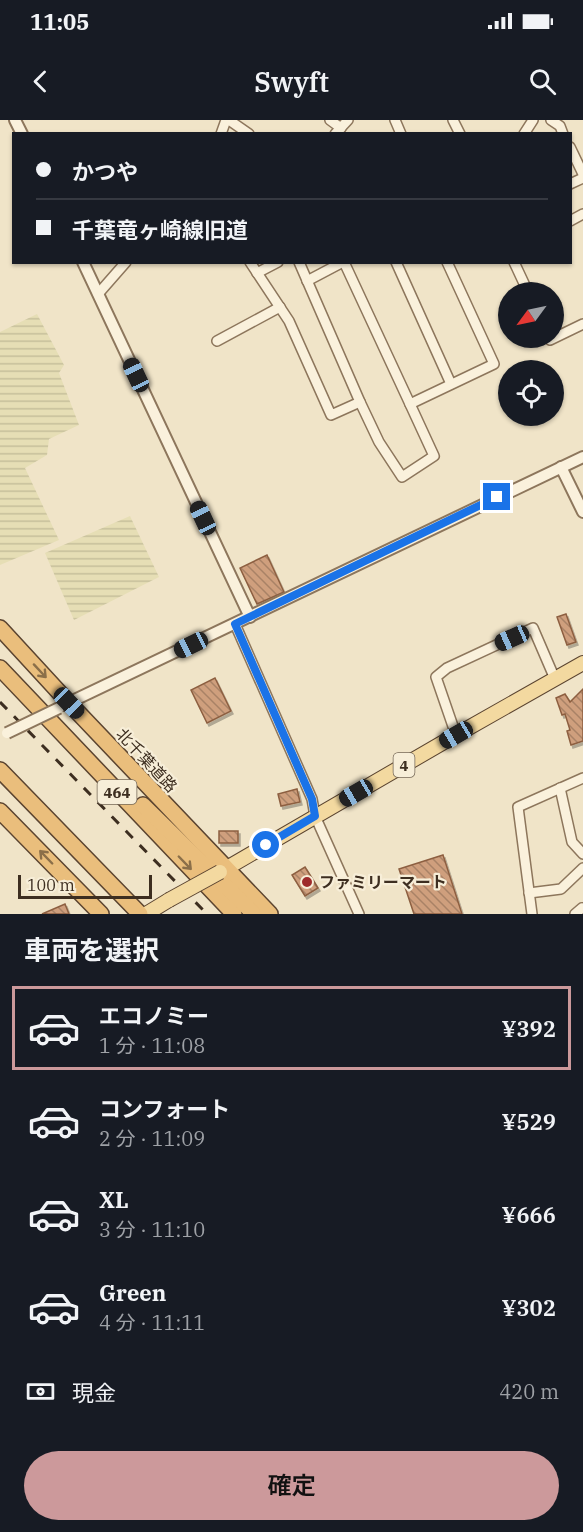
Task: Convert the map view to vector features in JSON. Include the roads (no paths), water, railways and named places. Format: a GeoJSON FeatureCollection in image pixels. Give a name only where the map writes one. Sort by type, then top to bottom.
{"type":"FeatureCollection","features":[{"type":"Feature","properties":{"kind":"highway","name":"北千葉道路"},"geometry":{"type":"LineString","coordinates":[[0,628],[64,705],[223,870],[270,914]]}},
{"type":"Feature","properties":{"kind":"highway","name":"464"},"geometry":{"type":"LineString","coordinates":[[0,668],[234,914]]}},
{"type":"Feature","properties":{"kind":"highway"},"geometry":{"type":"LineString","coordinates":[[74,747],[104,767],[254,914]]}},
{"type":"Feature","properties":{"kind":"highway"},"geometry":{"type":"LineString","coordinates":[[0,770],[140,914]]}},
{"type":"Feature","properties":{"kind":"highway"},"geometry":{"type":"LineString","coordinates":[[31,802],[128,914]]}},
{"type":"Feature","properties":{"kind":"highway"},"geometry":{"type":"LineString","coordinates":[[0,810],[101,914]]}},
{"type":"Feature","properties":{"kind":"main road","name":"4"},"geometry":{"type":"LineString","coordinates":[[146,914],[583,663]]}},
{"type":"Feature","properties":{"kind":"street"},"geometry":{"type":"LineString","coordinates":[[228,120],[246,132]]}},
{"type":"Feature","properties":{"kind":"street"},"geometry":{"type":"LineString","coordinates":[[330,120],[343,128]]}},
{"type":"Feature","properties":{"kind":"street"},"geometry":{"type":"LineString","coordinates":[[551,120],[560,126],[562,132]]}},
{"type":"Feature","properties":{"kind":"street"},"geometry":{"type":"LineString","coordinates":[[572,151],[583,176]]}},
{"type":"Feature","properties":{"kind":"street"},"geometry":{"type":"LineString","coordinates":[[84,264],[249,617]]}},
{"type":"Feature","properties":{"kind":"street"},"geometry":{"type":"LineString","coordinates":[[98,294],[124,264]]}},
{"type":"Feature","properties":{"kind":"street"},"geometry":{"type":"LineString","coordinates":[[251,264],[289,321],[331,416],[360,402]]}},
{"type":"Feature","properties":{"kind":"street"},"geometry":{"type":"LineString","coordinates":[[257,273],[274,264]]}},
{"type":"Feature","properties":{"kind":"street"},"geometry":{"type":"LineString","coordinates":[[300,264],[379,442],[402,477],[434,456],[344,264]]}},
{"type":"Feature","properties":{"kind":"street"},"geometry":{"type":"LineString","coordinates":[[307,281],[339,264]]}},
{"type":"Feature","properties":{"kind":"street"},"geometry":{"type":"LineString","coordinates":[[397,264],[452,384]]}},
{"type":"Feature","properties":{"kind":"street"},"geometry":{"type":"LineString","coordinates":[[410,404],[494,364],[448,264]]}},
{"type":"Feature","properties":{"kind":"street"},"geometry":{"type":"LineString","coordinates":[[515,264],[523,282]]}},
{"type":"Feature","properties":{"kind":"street"},"geometry":{"type":"LineString","coordinates":[[217,340],[280,307]]}},
{"type":"Feature","properties":{"kind":"street"},"geometry":{"type":"LineString","coordinates":[[564,333],[583,324]]}},
{"type":"Feature","properties":{"kind":"street"},"geometry":{"type":"LineString","coordinates":[[0,736],[583,457]]}},
{"type":"Feature","properties":{"kind":"street"},"geometry":{"type":"LineString","coordinates":[[561,467],[583,512]]}},
{"type":"Feature","properties":{"kind":"street"},"geometry":{"type":"LineString","coordinates":[[235,624],[312,799],[315,816],[359,914]]}},
{"type":"Feature","properties":{"kind":"street"},"geometry":{"type":"LineString","coordinates":[[456,735],[436,677],[447,668],[533,628],[555,679]]}},
{"type":"Feature","properties":{"kind":"street"},"geometry":{"type":"LineString","coordinates":[[532,914],[518,807],[583,778]]}},
{"type":"Feature","properties":{"kind":"street"},"geometry":{"type":"LineString","coordinates":[[560,788],[572,842],[583,854]]}},
{"type":"Feature","properties":{"kind":"street"},"geometry":{"type":"LineString","coordinates":[[529,893],[561,889],[583,868]]}},
{"type":"Feature","properties":{"kind":"street"},"geometry":{"type":"LineString","coordinates":[[575,914],[583,909]]}},
{"type":"Feature","properties":{"kind":"railway"},"geometry":{"type":"LineString","coordinates":[[0,702],[207,914]]}},
{"type":"Feature","properties":{"kind":"place","name":"ファミリーマート"},"geometry":{"type":"Point","coordinates":[307,882]}}]}
